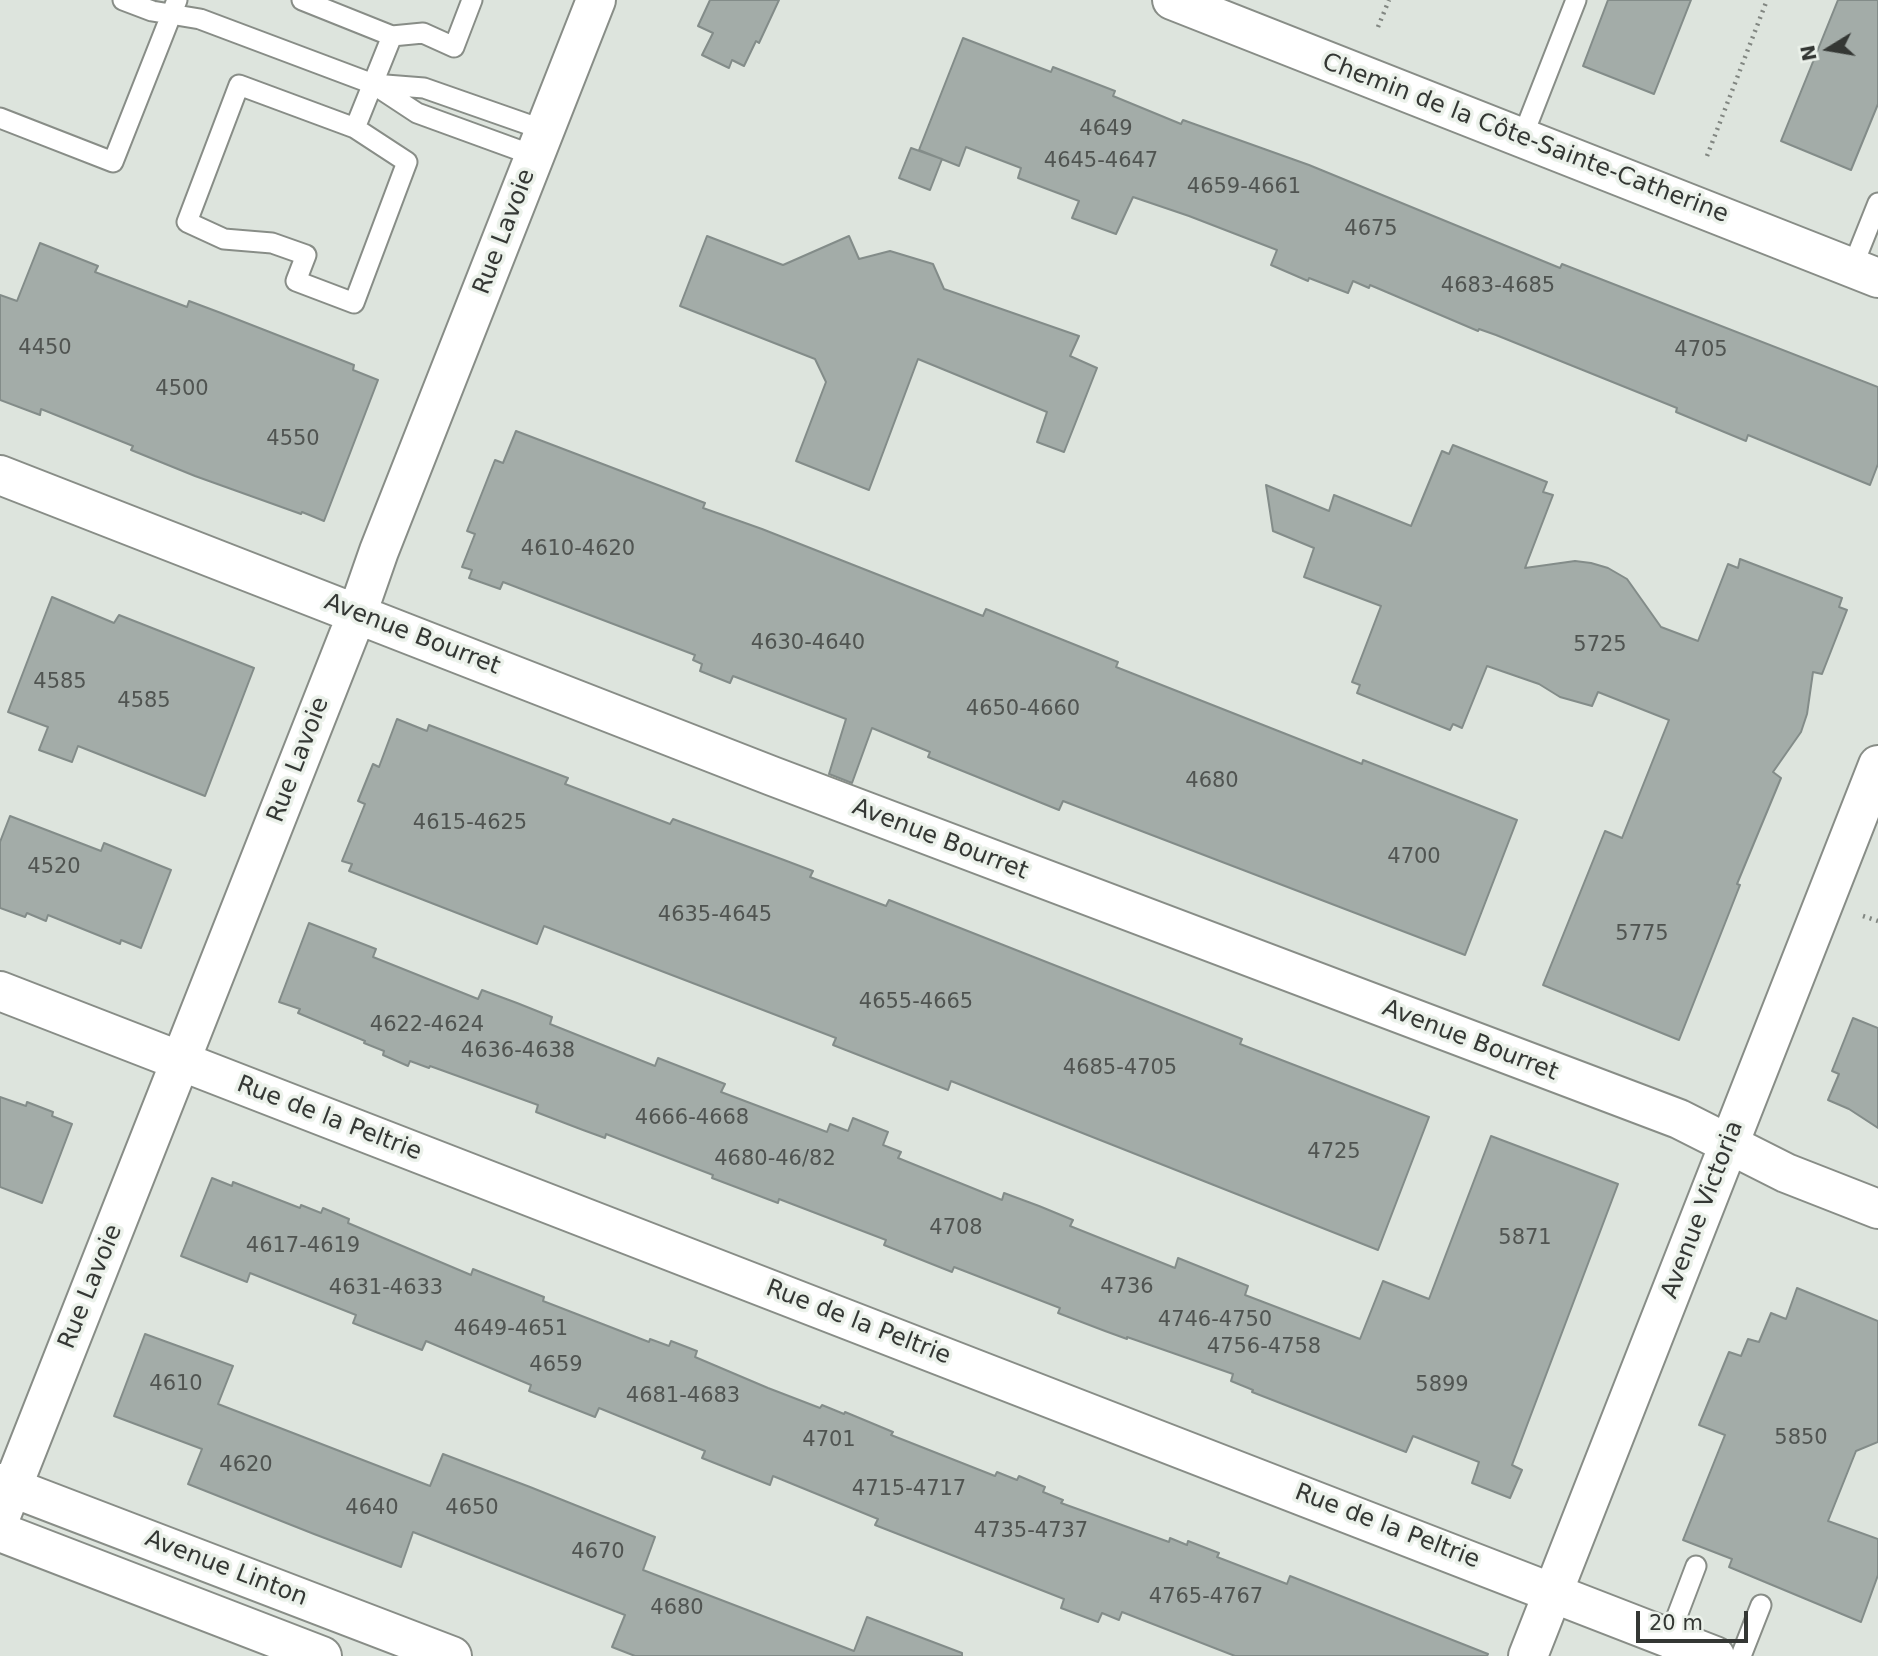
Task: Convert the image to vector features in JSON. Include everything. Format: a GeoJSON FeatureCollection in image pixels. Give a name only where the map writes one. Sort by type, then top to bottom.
{"type":"FeatureCollection","features":[{"type":"Feature","properties":{"kind":"street","name":"Rue Lavoie"},"geometry":{"type":"LineString","coordinates":[[4,1496],[181,1061],[596,0]]}},
{"type":"Feature","properties":{"kind":"street","name":"Chemin de la Côte-Sainte-Catherine"},"geometry":{"type":"LineString","coordinates":[[1184,2],[1865,273]]}},
{"type":"Feature","properties":{"kind":"street","name":"Avenue Bourret"},"geometry":{"type":"LineString","coordinates":[[0,475],[798,786],[1679,1119],[1786,1173],[1878,1209]]}},
{"type":"Feature","properties":{"kind":"street","name":"Avenue Victoria"},"geometry":{"type":"LineString","coordinates":[[1528,1656],[1878,765]]}},
{"type":"Feature","properties":{"kind":"street","name":"Rue de la Peltrie"},"geometry":{"type":"LineString","coordinates":[[0,991],[1715,1656]]}},
{"type":"Feature","properties":{"kind":"street","name":"Avenue Linton"},"geometry":{"type":"LineString","coordinates":[[4,1496],[452,1656]]}},
{"type":"Feature","properties":{"kind":"street","name":"Avenue Linton"},"geometry":{"type":"LineString","coordinates":[[0,1532],[322,1656]]}},
{"type":"Feature","properties":{"kind":"lane"},"geometry":{"type":"LineString","coordinates":[[123,0],[152,10],[174,7],[373,84],[417,113],[540,143]]}},
{"type":"Feature","properties":{"kind":"lane"},"geometry":{"type":"LineString","coordinates":[[302,0],[392,36],[423,33],[454,47],[472,0]]}},
{"type":"Feature","properties":{"kind":"lane"},"geometry":{"type":"LineString","coordinates":[[1522,138],[1576,0]]}},
{"type":"Feature","properties":{"kind":"lane"},"geometry":{"type":"LineString","coordinates":[[0,118],[113,162],[174,7]]}},
{"type":"Feature","properties":{"kind":"lane"},"geometry":{"type":"LineString","coordinates":[[355,128],[392,36]]}},
{"type":"Feature","properties":{"kind":"lane"},"geometry":{"type":"LineString","coordinates":[[373,84],[424,88],[540,143]]}},
{"type":"Feature","properties":{"kind":"lane"},"geometry":{"type":"LineString","coordinates":[[239,85],[355,128],[407,162],[354,303],[296,281],[306,255],[272,243],[225,239],[187,222],[239,85]]}},
{"type":"Feature","properties":{"kind":"lane"},"geometry":{"type":"LineString","coordinates":[[1865,273],[1878,203]]}},
{"type":"Feature","properties":{"kind":"lane"},"geometry":{"type":"LineString","coordinates":[[1669,1637],[1696,1566]]}},
{"type":"Feature","properties":{"kind":"lane"},"geometry":{"type":"LineString","coordinates":[[1741,1656],[1761,1605]]}},
{"type":"Feature","properties":{"kind":"path"},"geometry":{"type":"LineString","coordinates":[[1378,27],[1389,0]]}},
{"type":"Feature","properties":{"kind":"path"},"geometry":{"type":"LineString","coordinates":[[1706,156],[1767,0]]}},
{"type":"Feature","properties":{"kind":"path"},"geometry":{"type":"LineString","coordinates":[[1863,916],[1878,921]]}},
{"type":"Feature","properties":{"kind":"building"},"geometry":{"type":"Polygon","coordinates":[[[710,0],[779,0],[759,43],[756,41],[744,66],[732,60],[729,68],[702,55],[713,33],[698,26],[710,0]]]}},
{"type":"Feature","properties":{"kind":"building"},"geometry":{"type":"Polygon","coordinates":[[[1608,0],[1691,0],[1654,94],[1583,66],[1608,0]]]}},
{"type":"Feature","properties":{"kind":"building"},"geometry":{"type":"Polygon","coordinates":[[[1838,0],[1878,0],[1878,104],[1851,170],[1781,141],[1838,0]]]}},
{"type":"Feature","properties":{"kind":"building"},"geometry":{"type":"Polygon","coordinates":[[[963,38],[1051,72],[1053,67],[1115,91],[1113,96],[1181,124],[1183,120],[1309,165],[1560,268],[1562,264],[1878,387],[1878,464],[1870,485],[1748,435],[1746,441],[1676,412],[1677,408],[1496,335],[1479,329],[1478,331],[1370,285],[1369,288],[1353,281],[1348,293],[1309,278],[1308,281],[1271,265],[1277,250],[1189,216],[1133,197],[1116,234],[1072,218],[1079,201],[1018,178],[1021,168],[966,147],[959,166],[919,150],[963,38]]]}},
{"type":"Feature","properties":{"kind":"building"},"geometry":{"type":"Polygon","coordinates":[[[911,148],[942,159],[930,190],[899,178],[911,148]]]}},
{"type":"Feature","properties":{"kind":"building"},"geometry":{"type":"Polygon","coordinates":[[[707,236],[783,265],[849,236],[859,259],[890,251],[933,264],[944,289],[1079,336],[1070,356],[1097,368],[1064,452],[1037,442],[1047,412],[918,359],[869,490],[796,461],[826,382],[815,359],[680,306],[707,236]]]}},
{"type":"Feature","properties":{"kind":"building"},"geometry":{"type":"Polygon","coordinates":[[[40,243],[98,266],[95,272],[187,307],[189,301],[221,313],[354,365],[353,370],[378,380],[324,521],[195,476],[131,450],[133,446],[41,409],[40,415],[0,400],[0,295],[17,301],[40,243]]]}},
{"type":"Feature","properties":{"kind":"building"},"geometry":{"type":"Polygon","coordinates":[[[516,431],[705,503],[703,508],[983,616],[986,609],[1118,662],[1116,667],[1362,764],[1363,760],[1517,820],[1465,955],[1063,801],[1059,810],[928,757],[930,752],[872,728],[852,783],[829,774],[846,719],[733,676],[730,683],[700,671],[702,664],[693,660],[695,655],[503,582],[500,589],[469,578],[472,570],[462,567],[475,534],[467,531],[495,460],[503,463],[516,431]]]}},
{"type":"Feature","properties":{"kind":"building"},"geometry":{"type":"Polygon","coordinates":[[[1453,445],[1547,482],[1543,492],[1553,495],[1525,568],[1575,561],[1608,568],[1627,579],[1661,627],[1698,641],[1728,564],[1738,568],[1740,559],[1842,598],[1839,607],[1847,610],[1822,674],[1813,672],[1807,714],[1801,732],[1773,772],[1781,778],[1737,884],[1740,885],[1679,1040],[1543,985],[1605,831],[1622,838],[1669,720],[1598,692],[1592,706],[1560,697],[1539,684],[1487,666],[1462,728],[1453,724],[1450,730],[1357,693],[1360,685],[1352,682],[1381,606],[1304,577],[1314,548],[1273,531],[1266,485],[1329,511],[1334,495],[1411,526],[1442,451],[1449,454],[1453,445]]]}},
{"type":"Feature","properties":{"kind":"building"},"geometry":{"type":"Polygon","coordinates":[[[52,597],[114,623],[119,615],[254,668],[205,796],[78,746],[72,762],[39,750],[48,727],[8,712],[52,597]]]}},
{"type":"Feature","properties":{"kind":"building"},"geometry":{"type":"Polygon","coordinates":[[[397,719],[427,731],[429,725],[568,778],[565,784],[670,824],[673,819],[813,871],[810,877],[886,906],[889,900],[1242,1039],[1240,1044],[1429,1117],[1378,1250],[951,1081],[948,1090],[833,1045],[836,1038],[544,926],[537,944],[349,871],[352,864],[342,861],[365,804],[358,801],[373,764],[379,767],[397,719]]]}},
{"type":"Feature","properties":{"kind":"building"},"geometry":{"type":"Polygon","coordinates":[[[10,816],[101,851],[104,843],[171,870],[141,948],[121,940],[120,944],[48,915],[46,921],[27,913],[25,917],[0,908],[0,842],[10,816]]]}},
{"type":"Feature","properties":{"kind":"building"},"geometry":{"type":"Polygon","coordinates":[[[309,923],[376,949],[373,957],[478,999],[482,990],[517,1003],[552,1017],[550,1024],[655,1066],[658,1058],[725,1084],[721,1092],[827,1132],[830,1124],[848,1131],[853,1118],[888,1132],[883,1145],[901,1152],[898,1158],[1002,1200],[1004,1193],[1039,1206],[1073,1220],[1070,1226],[1175,1268],[1178,1258],[1248,1286],[1245,1295],[1360,1339],[1383,1281],[1429,1299],[1491,1136],[1618,1184],[1512,1465],[1522,1470],[1510,1498],[1472,1483],[1479,1462],[1413,1436],[1406,1452],[1252,1392],[1253,1390],[1231,1381],[1233,1374],[1105,1331],[1058,1313],[1060,1308],[954,1267],[952,1272],[884,1245],[886,1240],[779,1199],[778,1203],[606,1134],[605,1138],[536,1112],[538,1105],[430,1066],[429,1068],[410,1061],[408,1066],[383,1055],[384,1051],[364,1043],[365,1041],[298,1013],[300,1009],[279,1002],[309,923]]]}},
{"type":"Feature","properties":{"kind":"building"},"geometry":{"type":"Polygon","coordinates":[[[1853,1018],[1878,1028],[1878,1128],[1849,1109],[1828,1100],[1839,1074],[1832,1071],[1853,1018]]]}},
{"type":"Feature","properties":{"kind":"building"},"geometry":{"type":"Polygon","coordinates":[[[0,1097],[26,1106],[27,1102],[53,1112],[52,1116],[72,1124],[42,1203],[0,1187],[0,1097]]]}},
{"type":"Feature","properties":{"kind":"building"},"geometry":{"type":"Polygon","coordinates":[[[212,1178],[232,1186],[233,1182],[300,1208],[301,1205],[321,1213],[323,1208],[349,1219],[348,1223],[471,1275],[473,1269],[544,1297],[543,1301],[649,1342],[650,1339],[669,1346],[671,1341],[697,1351],[695,1357],[768,1388],[820,1408],[822,1405],[844,1414],[845,1412],[893,1432],[891,1435],[995,1476],[997,1472],[1017,1480],[1019,1476],[1045,1487],[1043,1492],[1063,1500],[1061,1503],[1169,1542],[1170,1538],[1187,1545],[1188,1541],[1219,1553],[1217,1557],[1287,1584],[1290,1576],[1488,1654],[1235,1656],[1122,1612],[1119,1620],[1102,1613],[1098,1622],[1061,1608],[1064,1599],[875,1525],[878,1519],[773,1476],[770,1485],[702,1458],[705,1451],[599,1408],[595,1417],[529,1391],[531,1385],[426,1341],[422,1350],[353,1323],[356,1315],[250,1273],[247,1282],[181,1256],[212,1178]]]}},
{"type":"Feature","properties":{"kind":"building"},"geometry":{"type":"Polygon","coordinates":[[[1797,1288],[1878,1321],[1878,1442],[1856,1451],[1828,1521],[1878,1539],[1878,1575],[1861,1622],[1729,1567],[1732,1559],[1683,1540],[1725,1435],[1699,1425],[1729,1352],[1741,1356],[1748,1339],[1759,1342],[1771,1313],[1786,1319],[1797,1288]]]}},
{"type":"Feature","properties":{"kind":"building"},"geometry":{"type":"Polygon","coordinates":[[[145,1334],[233,1366],[218,1404],[430,1486],[443,1454],[530,1487],[655,1537],[643,1570],[854,1651],[867,1617],[962,1653],[962,1656],[635,1656],[612,1647],[625,1615],[413,1532],[401,1567],[314,1534],[188,1484],[202,1449],[114,1416],[145,1334]]]}}]}
